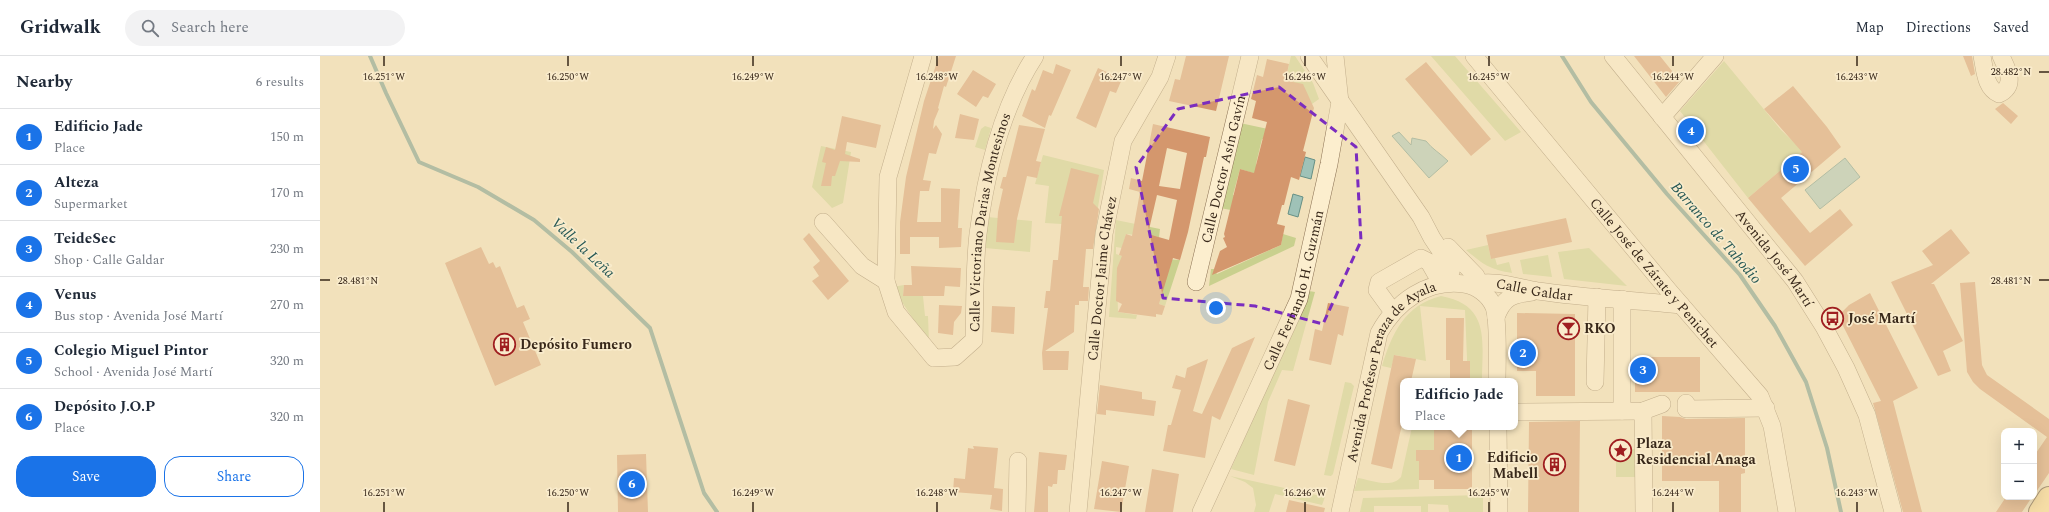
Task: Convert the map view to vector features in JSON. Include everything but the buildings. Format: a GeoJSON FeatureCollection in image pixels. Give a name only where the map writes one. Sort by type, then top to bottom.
{"type":"FeatureCollection","features":[{"type":"Feature","properties":{"kind":"main road"},"geometry":{"type":"LineString","coordinates":[[2040,512],[2049,498]]}},
{"type":"Feature","properties":{"kind":"street","name":"Calle Victoriano Darias Montesinos"},"geometry":{"type":"LineString","coordinates":[[923,56],[888,177],[886,281],[896,312],[934,358],[955,357],[974,340],[978,235],[987,180],[1005,114],[1024,73],[1035,56]]}},
{"type":"Feature","properties":{"kind":"street","name":"Calle Doctor Jaime Chávez"},"geometry":{"type":"LineString","coordinates":[[1078,512],[1104,234],[1123,141],[1160,77],[1167,56]]}},
{"type":"Feature","properties":{"kind":"street","name":"Calle Doctor Asín Gavín"},"geometry":{"type":"LineString","coordinates":[[1196,282],[1250,56]]}},
{"type":"Feature","properties":{"kind":"street"},"geometry":{"type":"LineString","coordinates":[[1309,56],[1421,217],[1494,307],[1496,317],[1497,378]]}},
{"type":"Feature","properties":{"kind":"street","name":"Calle Fernando H. Guzmán"},"geometry":{"type":"LineString","coordinates":[[1201,512],[1299,299],[1329,164],[1340,102],[1335,56]]}},
{"type":"Feature","properties":{"kind":"street","name":"Calle José de Zárate y Penichet"},"geometry":{"type":"LineString","coordinates":[[1474,56],[1649,267],[1760,396],[1772,426],[1787,512]]}},
{"type":"Feature","properties":{"kind":"street","name":"Avenida José Martí"},"geometry":{"type":"LineString","coordinates":[[1613,56],[1795,281],[1824,327],[1867,415],[1893,512]]}},
{"type":"Feature","properties":{"kind":"street"},"geometry":{"type":"LineString","coordinates":[[1662,117],[1715,56]]}},
{"type":"Feature","properties":{"kind":"street"},"geometry":{"type":"LineString","coordinates":[[1982,56],[1989,86],[1993,92],[1999,94],[2005,91],[2009,86],[2010,76],[2001,56]]}},
{"type":"Feature","properties":{"kind":"street"},"geometry":{"type":"LineString","coordinates":[[1393,312],[1377,290],[1379,282],[1421,258],[1429,262],[1441,284],[1449,278],[1452,268],[1432,238],[1421,217]]}},
{"type":"Feature","properties":{"kind":"street"},"geometry":{"type":"LineString","coordinates":[[823,222],[862,266],[886,281]]}},
{"type":"Feature","properties":{"kind":"street"},"geometry":{"type":"LineString","coordinates":[[1640,301],[1648,285],[1649,267]]}},
{"type":"Feature","properties":{"kind":"street","name":"Avenida Profesor Peraza de Ayala"},"geometry":{"type":"LineString","coordinates":[[1340,512],[1379,333],[1393,312],[1416,293],[1441,284],[1478,287]]}},
{"type":"Feature","properties":{"kind":"street","name":"Calle Galdar"},"geometry":{"type":"LineString","coordinates":[[1478,287],[1499,284],[1538,291],[1681,305]]}},
{"type":"Feature","properties":{"kind":"street"},"geometry":{"type":"LineString","coordinates":[[1496,317],[1500,306],[1514,295],[1538,291]]}},
{"type":"Feature","properties":{"kind":"street"},"geometry":{"type":"LineString","coordinates":[[1595,382],[1597,297]]}},
{"type":"Feature","properties":{"kind":"street"},"geometry":{"type":"LineString","coordinates":[[1622,299],[1622,411]]}},
{"type":"Feature","properties":{"kind":"street"},"geometry":{"type":"LineString","coordinates":[[1686,403],[1686,409],[1766,408]]}},
{"type":"Feature","properties":{"kind":"street"},"geometry":{"type":"LineString","coordinates":[[1518,412],[1643,411],[1662,404]]}},
{"type":"Feature","properties":{"kind":"street"},"geometry":{"type":"LineString","coordinates":[[1643,411],[1644,512]]}},
{"type":"Feature","properties":{"kind":"street"},"geometry":{"type":"LineString","coordinates":[[1498,430],[1499,512]]}},
{"type":"Feature","properties":{"kind":"street"},"geometry":{"type":"LineString","coordinates":[[1017,512],[1018,461]]}},
{"type":"Feature","properties":{"kind":"highlighted area"},"geometry":{"type":"Polygon","coordinates":[[[1279,87],[1356,147],[1361,241],[1323,324],[1255,306],[1163,298],[1136,167],[1178,109],[1279,87]]]}},
{"type":"Feature","properties":{"kind":"green space"},"geometry":{"type":"Polygon","coordinates":[[[1291,56],[1295,56],[1313,83],[1319,99],[1312,104],[1293,82],[1294,79],[1286,78],[1291,56]]]}},
{"type":"Feature","properties":{"kind":"green space"},"geometry":{"type":"Polygon","coordinates":[[[1431,56],[1455,56],[1521,132],[1505,141],[1431,56]]]}},
{"type":"Feature","properties":{"kind":"green space"},"geometry":{"type":"Polygon","coordinates":[[[1724,61],[1781,130],[1803,151],[1748,198],[1680,111],[1724,61]]]}},
{"type":"Feature","properties":{"kind":"green space"},"geometry":{"type":"Polygon","coordinates":[[[1240,123],[1268,129],[1266,140],[1262,139],[1256,164],[1266,177],[1240,169],[1233,195],[1256,201],[1252,214],[1220,208],[1240,123]]]}},
{"type":"Feature","properties":{"kind":"green space"},"geometry":{"type":"Polygon","coordinates":[[[985,126],[991,128],[985,150],[975,147],[981,129],[985,126]]]}},
{"type":"Feature","properties":{"kind":"green space"},"geometry":{"type":"Polygon","coordinates":[[[821,146],[851,152],[843,203],[832,208],[812,187],[821,146]]]}},
{"type":"Feature","properties":{"kind":"green space"},"geometry":{"type":"Polygon","coordinates":[[[1043,155],[1104,170],[1095,226],[1045,223],[1049,186],[1035,184],[1043,155]]]}},
{"type":"Feature","properties":{"kind":"green space"},"geometry":{"type":"Polygon","coordinates":[[[987,217],[1032,221],[1030,252],[985,248],[987,217]]]}},
{"type":"Feature","properties":{"kind":"green space"},"geometry":{"type":"Polygon","coordinates":[[[1116,220],[1160,229],[1159,237],[1126,234],[1122,248],[1116,247],[1116,254],[1122,256],[1180,260],[1165,306],[1159,304],[1163,289],[1117,276],[1118,312],[1137,315],[1136,319],[1109,317],[1116,220]]]}},
{"type":"Feature","properties":{"kind":"green space"},"geometry":{"type":"Polygon","coordinates":[[[1283,234],[1296,238],[1294,246],[1209,286],[1211,269],[1214,269],[1217,274],[1281,245],[1283,234]]]}},
{"type":"Feature","properties":{"kind":"green space"},"geometry":{"type":"Polygon","coordinates":[[[1488,245],[1491,259],[1495,258],[1497,265],[1509,262],[1512,273],[1487,266],[1466,250],[1488,245]]]}},
{"type":"Feature","properties":{"kind":"green space"},"geometry":{"type":"Polygon","coordinates":[[[1589,248],[1627,286],[1564,279],[1558,252],[1589,248]]]}},
{"type":"Feature","properties":{"kind":"green space"},"geometry":{"type":"Polygon","coordinates":[[[1548,255],[1552,277],[1523,274],[1520,260],[1548,255]]]}},
{"type":"Feature","properties":{"kind":"green space"},"geometry":{"type":"Polygon","coordinates":[[[904,285],[903,296],[923,296],[925,316],[928,316],[929,343],[892,287],[904,285]]]}},
{"type":"Feature","properties":{"kind":"green space"},"geometry":{"type":"Polygon","coordinates":[[[1303,290],[1315,292],[1293,371],[1282,370],[1268,402],[1254,475],[1231,469],[1265,391],[1303,290]]]}},
{"type":"Feature","properties":{"kind":"green space"},"geometry":{"type":"Polygon","coordinates":[[[1441,296],[1457,301],[1468,308],[1476,317],[1480,327],[1482,339],[1482,378],[1470,378],[1470,361],[1467,361],[1465,310],[1420,306],[1426,361],[1395,355],[1391,368],[1382,366],[1390,342],[1402,322],[1409,313],[1429,300],[1441,296]]]}},
{"type":"Feature","properties":{"kind":"green space"},"geometry":{"type":"Polygon","coordinates":[[[1345,382],[1351,383],[1354,386],[1333,474],[1331,476],[1324,475],[1345,382]]]}},
{"type":"Feature","properties":{"kind":"green space"},"geometry":{"type":"Polygon","coordinates":[[[1411,430],[1434,430],[1434,446],[1454,458],[1416,450],[1416,461],[1419,461],[1419,489],[1354,491],[1358,478],[1386,483],[1397,481],[1401,477],[1411,430]]]}},
{"type":"Feature","properties":{"kind":"green space"},"geometry":{"type":"Polygon","coordinates":[[[1616,449],[1638,449],[1639,477],[1616,477],[1616,449]]]}},
{"type":"Feature","properties":{"kind":"green space"},"geometry":{"type":"Polygon","coordinates":[[[1230,476],[1325,497],[1322,505],[1275,494],[1269,512],[1254,512],[1256,505],[1253,488],[1245,482],[1230,476]]]}},
{"type":"Feature","properties":{"kind":"green space"},"geometry":{"type":"Polygon","coordinates":[[[1483,495],[1483,512],[1449,512],[1448,505],[1428,504],[1428,512],[1421,512],[1421,506],[1374,506],[1374,512],[1360,512],[1363,498],[1483,495]]]}},
{"type":"Feature","properties":{"kind":"water"},"geometry":{"type":"Polygon","coordinates":[[[1399,132],[1411,145],[1412,138],[1426,141],[1448,161],[1429,178],[1392,136],[1399,132]]]}},
{"type":"Feature","properties":{"kind":"water"},"geometry":{"type":"Polygon","coordinates":[[[1305,157],[1315,160],[1311,179],[1300,176],[1305,157]]]}},
{"type":"Feature","properties":{"kind":"water"},"geometry":{"type":"Polygon","coordinates":[[[1845,158],[1860,177],[1820,209],[1805,190],[1845,158]]]}},
{"type":"Feature","properties":{"kind":"water"},"geometry":{"type":"Polygon","coordinates":[[[1293,194],[1303,197],[1298,217],[1288,214],[1293,194]]]}},
{"type":"Feature","properties":{"kind":"waterway","name":"Valle la Leña"},"geometry":{"type":"LineString","coordinates":[[370,56],[419,162],[478,187],[534,220],[572,252],[650,328],[704,493],[717,512]]}},
{"type":"Feature","properties":{"kind":"waterway","name":"Barranco de Tahodio"},"geometry":{"type":"LineString","coordinates":[[1562,56],[1591,102],[1667,194],[1740,275],[1775,326],[1806,382],[1827,448],[1841,512]]}},
{"type":"Feature","properties":{"kind":"place","name":"Venus"},"geometry":{"type":"Point","coordinates":[1691,131]}},
{"type":"Feature","properties":{"kind":"place","name":"Colegio Miguel Pintor"},"geometry":{"type":"Point","coordinates":[1796,169]}},
{"type":"Feature","properties":{"kind":"place","name":"José Martí"},"geometry":{"type":"Point","coordinates":[1832,318]}},
{"type":"Feature","properties":{"kind":"place","name":"RKO"},"geometry":{"type":"Point","coordinates":[1568,328]}},
{"type":"Feature","properties":{"kind":"place","name":"Depósito Fumero"},"geometry":{"type":"Point","coordinates":[505,344]}},
{"type":"Feature","properties":{"kind":"place","name":"Alteza"},"geometry":{"type":"Point","coordinates":[1523,353]}},
{"type":"Feature","properties":{"kind":"place","name":"TeideSec"},"geometry":{"type":"Point","coordinates":[1643,370]}},
{"type":"Feature","properties":{"kind":"place","name":"Plaza Residencial Anaga"},"geometry":{"type":"Point","coordinates":[1621,451]}},
{"type":"Feature","properties":{"kind":"place","name":"Edificio Jade"},"geometry":{"type":"Point","coordinates":[1459,458]}},
{"type":"Feature","properties":{"kind":"place","name":"Edificio Mabell"},"geometry":{"type":"Point","coordinates":[1554,465]}},
{"type":"Feature","properties":{"kind":"place","name":"Depósito J.O.P"},"geometry":{"type":"Point","coordinates":[632,484]}}]}
